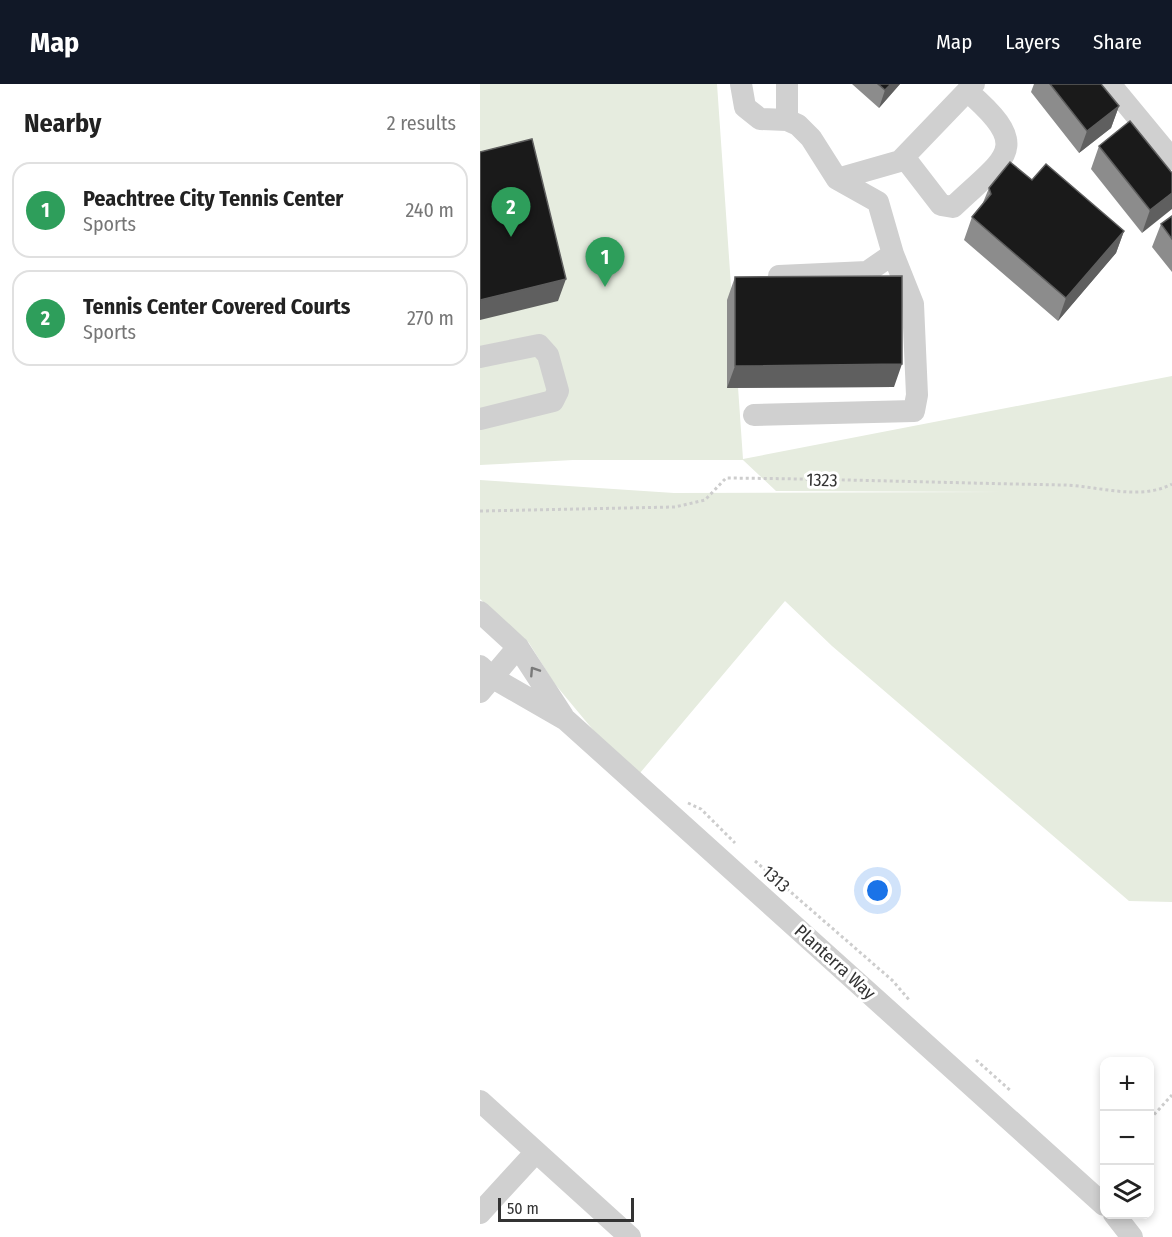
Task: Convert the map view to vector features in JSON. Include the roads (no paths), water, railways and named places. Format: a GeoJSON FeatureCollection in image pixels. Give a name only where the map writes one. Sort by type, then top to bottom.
{"type":"FeatureCollection","features":[{"type":"Feature","properties":{"kind":"street"},"geometry":{"type":"LineString","coordinates":[[741,84],[745,107],[759,119],[787,120],[798,125],[811,138],[837,179],[878,202],[893,254],[913,304],[917,395],[914,411],[754,415]]}},
{"type":"Feature","properties":{"kind":"street"},"geometry":{"type":"LineString","coordinates":[[787,84],[787,120]]}},
{"type":"Feature","properties":{"kind":"street"},"geometry":{"type":"LineString","coordinates":[[1110,84],[1172,159]]}},
{"type":"Feature","properties":{"kind":"street"},"geometry":{"type":"LineString","coordinates":[[837,179],[900,161],[971,88],[1006,132],[1008,146],[1003,159],[953,207],[941,205],[904,157]]}},
{"type":"Feature","properties":{"kind":"street"},"geometry":{"type":"LineString","coordinates":[[779,276],[867,272],[893,254]]}},
{"type":"Feature","properties":{"kind":"street"},"geometry":{"type":"LineString","coordinates":[[480,357],[539,345],[548,355],[558,392],[553,401],[480,419]]}},
{"type":"Feature","properties":{"kind":"street","name":"Planterra Way"},"geometry":{"type":"LineString","coordinates":[[480,612],[519,647],[566,720],[1100,1201]]}},
{"type":"Feature","properties":{"kind":"street"},"geometry":{"type":"LineString","coordinates":[[484,679],[519,647]]}},
{"type":"Feature","properties":{"kind":"street","name":"Planterra Way"},"geometry":{"type":"LineString","coordinates":[[484,679],[566,720]]}},
{"type":"Feature","properties":{"kind":"street"},"geometry":{"type":"LineString","coordinates":[[480,1101],[630,1237]]}},
{"type":"Feature","properties":{"kind":"street"},"geometry":{"type":"LineString","coordinates":[[480,1213],[536,1152]]}},
{"type":"Feature","properties":{"kind":"street"},"geometry":{"type":"LineString","coordinates":[[1117,1219],[1132,1237]]}},
{"type":"Feature","properties":{"kind":"place","name":"Tennis Center Covered Courts"},"geometry":{"type":"Point","coordinates":[511,237]}},
{"type":"Feature","properties":{"kind":"place","name":"Peachtree City Tennis Center"},"geometry":{"type":"Point","coordinates":[605,287]}}]}
